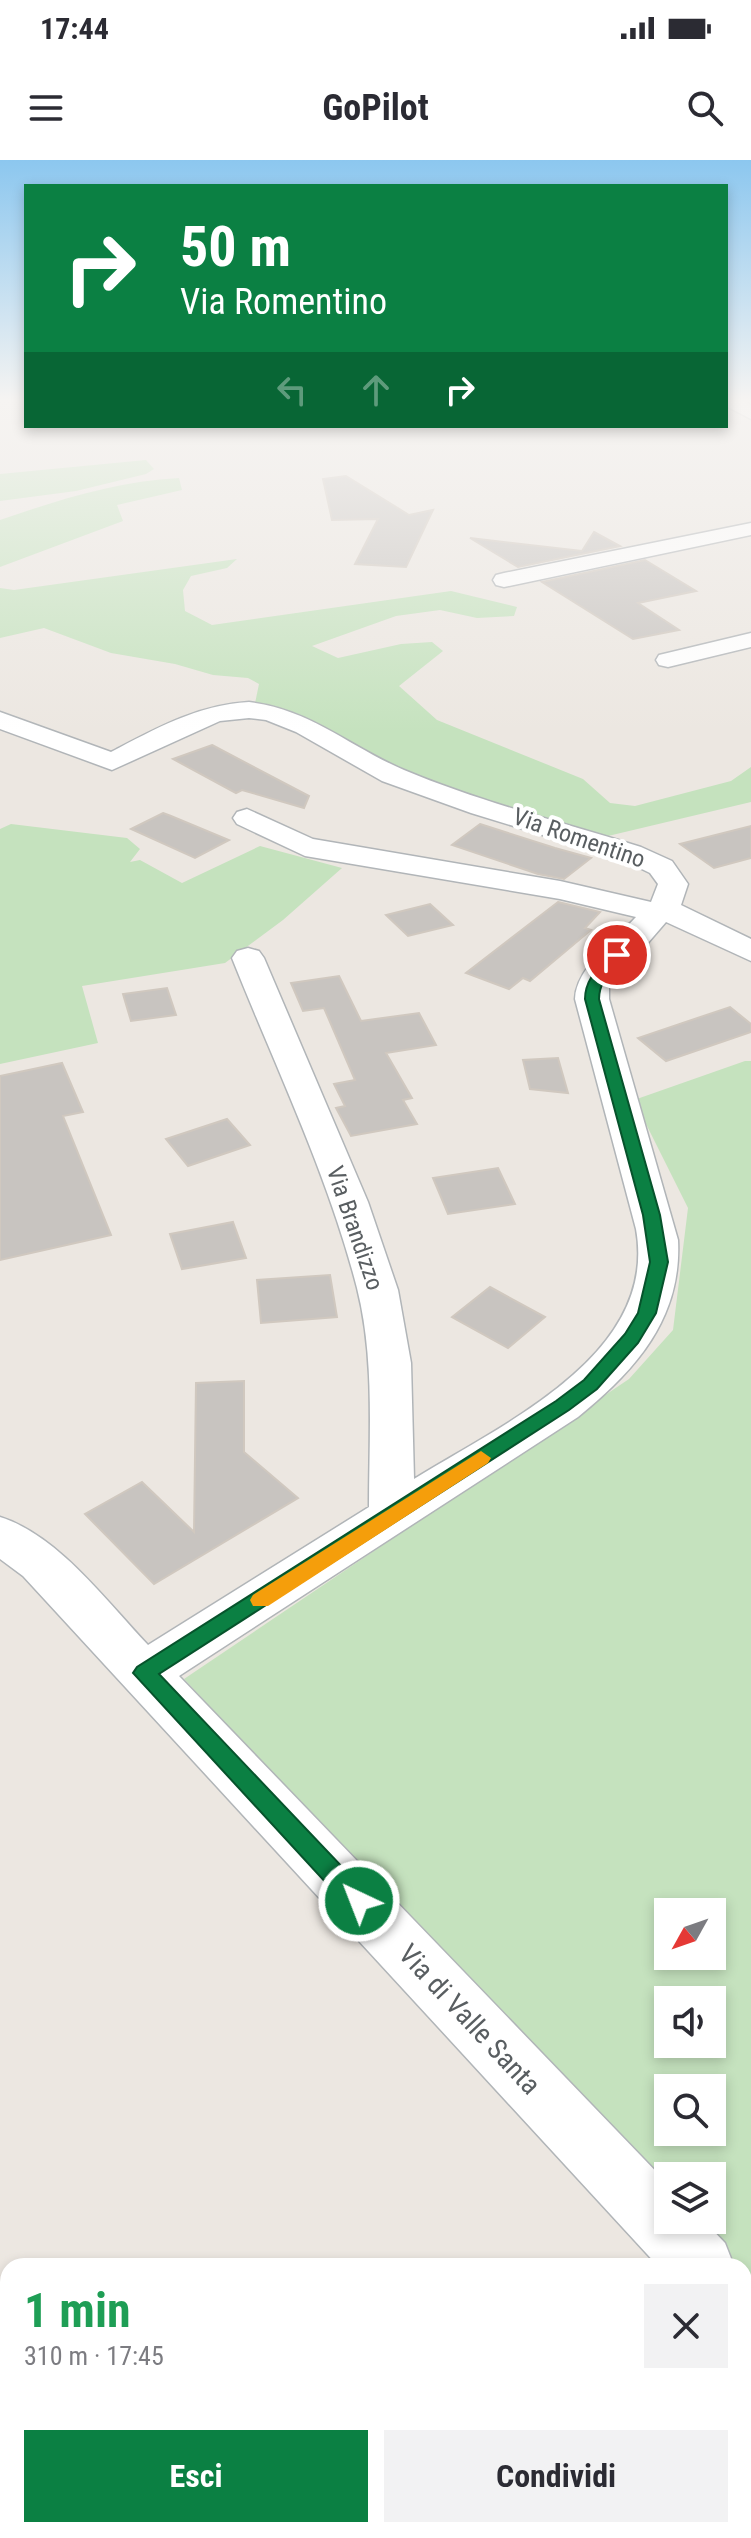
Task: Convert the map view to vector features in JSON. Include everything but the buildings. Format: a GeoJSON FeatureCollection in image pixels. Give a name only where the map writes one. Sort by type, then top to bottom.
{"type":"FeatureCollection","features":[{"type":"Feature","properties":{"kind":"street"},"geometry":{"type":"LineString","coordinates":[[504,580],[751,529]]}},
{"type":"Feature","properties":{"kind":"street"},"geometry":{"type":"LineString","coordinates":[[668,660],[751,640]]}},
{"type":"Feature","properties":{"kind":"street","name":"Via Romentino"},"geometry":{"type":"LineString","coordinates":[[0,720],[112,762],[216,715],[249,710],[277,715],[309,727],[350,754],[409,781],[661,867],[673,884],[672,893],[653,918]]}},
{"type":"Feature","properties":{"kind":"street"},"geometry":{"type":"LineString","coordinates":[[247,818],[305,847],[560,890],[751,951]]}},
{"type":"Feature","properties":{"kind":"street"},"geometry":{"type":"LineString","coordinates":[[504,898],[584,913],[653,918]]}},
{"type":"Feature","properties":{"kind":"street"},"geometry":{"type":"LineString","coordinates":[[144,1673],[531,1427],[590,1385],[613,1362],[647,1313],[659,1262],[658,1241],[592,999],[592,988],[597,978],[653,918]]}},
{"type":"Feature","properties":{"kind":"street","name":"Via Brandizzo"},"geometry":{"type":"LineString","coordinates":[[248,958],[349,1202],[378,1290],[390,1363],[392,1514]]}},
{"type":"Feature","properties":{"kind":"street","name":"Via di Valle Santa"},"geometry":{"type":"LineString","coordinates":[[0,1535],[40,1563],[694,2258]]}},
{"type":"Feature","properties":{"kind":"green space"},"geometry":{"type":"Polygon","coordinates":[[[28,511],[119,511],[123,521],[0,567],[0,520],[28,511]]]}},
{"type":"Feature","properties":{"kind":"green space"},"geometry":{"type":"Polygon","coordinates":[[[237,559],[227,568],[191,576],[183,590],[185,611],[212,625],[451,591],[517,607],[514,616],[477,618],[440,610],[396,616],[312,646],[338,658],[401,644],[432,642],[443,651],[399,686],[437,720],[583,779],[610,803],[635,806],[731,781],[751,767],[751,802],[608,836],[424,782],[254,708],[259,684],[248,678],[213,675],[175,664],[111,653],[44,628],[0,638],[0,588],[14,590],[237,559]]]}},
{"type":"Feature","properties":{"kind":"green space"},"geometry":{"type":"Polygon","coordinates":[[[11,824],[127,838],[140,849],[130,862],[140,860],[182,883],[260,846],[342,868],[283,920],[225,963],[82,986],[98,1043],[0,1064],[0,829],[11,824]]]}},
{"type":"Feature","properties":{"kind":"green space"},"geometry":{"type":"Polygon","coordinates":[[[751,1061],[751,2258],[726,2258],[703,2234],[726,2234],[726,2162],[654,2162],[654,2181],[184,1679],[629,1379],[673,1330],[688,1208],[634,1100],[751,1061]]]}},
{"type":"Feature","properties":{"kind":"slow traffic"},"geometry":{"type":"LineString","coordinates":[[260,1600],[481,1458]]}},
{"type":"Feature","properties":{"kind":"route"},"geometry":{"type":"LineString","coordinates":[[359,1901],[144,1673],[563,1406],[590,1385],[631,1338],[647,1313],[659,1262],[652,1215],[592,999],[592,988],[597,978],[617,955]]}}]}
